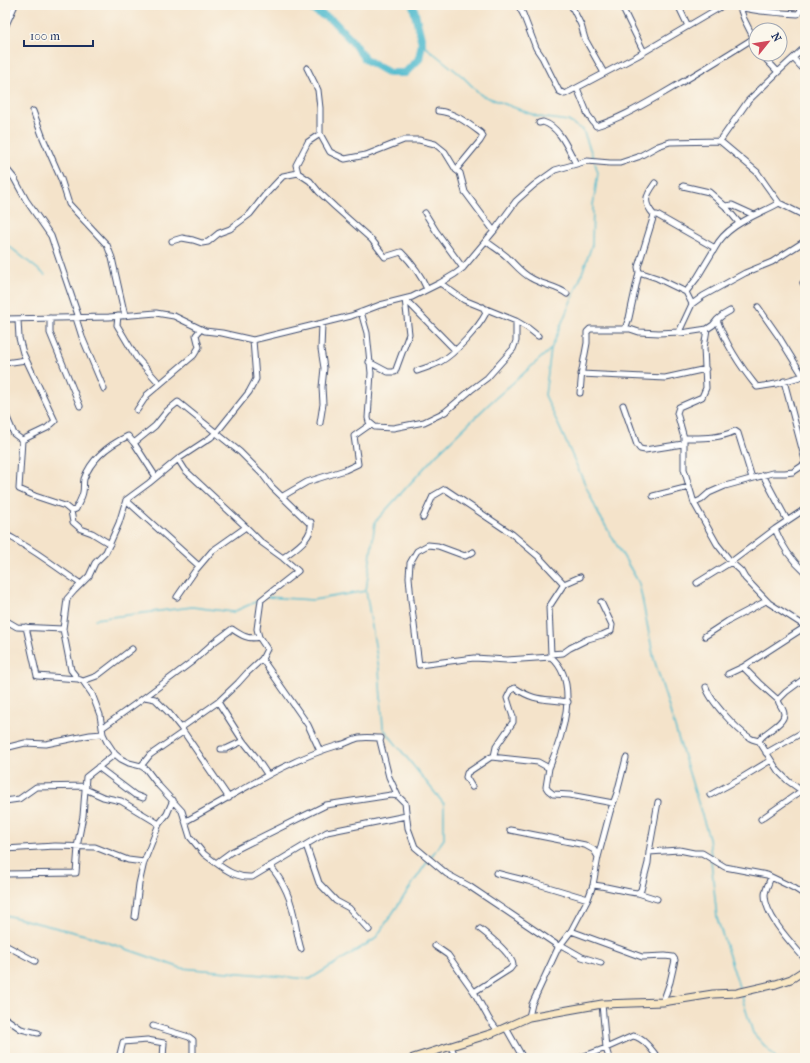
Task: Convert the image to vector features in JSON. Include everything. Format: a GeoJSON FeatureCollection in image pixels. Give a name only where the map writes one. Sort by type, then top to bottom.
{"type":"FeatureCollection","features":[{"type":"Feature","properties":{"kind":"street"},"geometry":{"type":"LineString","coordinates":[[5,27],[15,5]]}},
{"type":"Feature","properties":{"kind":"street"},"geometry":{"type":"LineString","coordinates":[[518,5],[536,48],[559,91],[565,94],[644,52],[724,5]]}},
{"type":"Feature","properties":{"kind":"street"},"geometry":{"type":"LineString","coordinates":[[571,5],[581,25],[585,39],[604,73]]}},
{"type":"Feature","properties":{"kind":"street"},"geometry":{"type":"LineString","coordinates":[[621,5],[644,52]]}},
{"type":"Feature","properties":{"kind":"street"},"geometry":{"type":"LineString","coordinates":[[678,5],[688,26]]}},
{"type":"Feature","properties":{"kind":"street"},"geometry":{"type":"LineString","coordinates":[[740,6],[755,11],[798,14],[800,8],[805,6]]}},
{"type":"Feature","properties":{"kind":"street"},"geometry":{"type":"LineString","coordinates":[[740,6],[748,27]]}},
{"type":"Feature","properties":{"kind":"street"},"geometry":{"type":"LineString","coordinates":[[577,88],[588,115],[596,126],[613,120],[644,104],[748,44]]}},
{"type":"Feature","properties":{"kind":"street"},"geometry":{"type":"LineString","coordinates":[[720,141],[748,102],[805,47]]}},
{"type":"Feature","properties":{"kind":"street"},"geometry":{"type":"LineString","coordinates":[[793,58],[805,71]]}},
{"type":"Feature","properties":{"kind":"street"},"geometry":{"type":"LineString","coordinates":[[769,62],[778,72]]}},
{"type":"Feature","properties":{"kind":"street"},"geometry":{"type":"LineString","coordinates":[[307,68],[318,90],[320,134],[330,152],[345,159],[366,155],[404,140],[419,140],[435,144],[445,152],[456,170],[460,173],[465,192],[494,231]]}},
{"type":"Feature","properties":{"kind":"street"},"geometry":{"type":"LineString","coordinates":[[34,111],[43,138],[61,179],[69,204],[107,245],[112,258],[125,316]]}},
{"type":"Feature","properties":{"kind":"street"},"geometry":{"type":"LineString","coordinates":[[438,111],[446,111],[477,130],[483,136],[456,170]]}},
{"type":"Feature","properties":{"kind":"street"},"geometry":{"type":"LineString","coordinates":[[538,122],[543,122],[553,127],[561,137],[576,164]]}},
{"type":"Feature","properties":{"kind":"street"},"geometry":{"type":"LineString","coordinates":[[320,134],[308,142],[296,165],[298,173],[310,181],[319,192],[372,240],[385,257],[401,252],[414,266],[427,290]]}},
{"type":"Feature","properties":{"kind":"street"},"geometry":{"type":"LineString","coordinates":[[5,319],[78,318],[156,313],[165,314],[184,320],[201,329],[253,340],[322,324],[405,299],[427,290],[463,268],[494,231],[516,201],[534,185],[555,170],[587,160],[620,163],[638,157],[658,146],[670,142],[720,141],[757,172],[779,203],[805,216]]}},
{"type":"Feature","properties":{"kind":"street"},"geometry":{"type":"LineString","coordinates":[[5,167],[14,178],[26,200],[51,236],[78,318],[82,337],[104,389]]}},
{"type":"Feature","properties":{"kind":"street"},"geometry":{"type":"LineString","coordinates":[[172,241],[182,238],[193,240],[202,244],[208,242],[219,233],[230,229],[250,214],[283,176],[298,173]]}},
{"type":"Feature","properties":{"kind":"street"},"geometry":{"type":"LineString","coordinates":[[655,183],[648,194],[647,201],[648,207],[654,215],[657,215],[715,248]]}},
{"type":"Feature","properties":{"kind":"street"},"geometry":{"type":"LineString","coordinates":[[683,186],[709,192],[725,206],[739,223]]}},
{"type":"Feature","properties":{"kind":"street"},"geometry":{"type":"LineString","coordinates":[[686,292],[698,278],[718,243],[739,223],[754,215],[762,213],[779,203]]}},
{"type":"Feature","properties":{"kind":"street"},"geometry":{"type":"LineString","coordinates":[[725,206],[732,206],[754,215]]}},
{"type":"Feature","properties":{"kind":"street"},"geometry":{"type":"LineString","coordinates":[[425,213],[436,232],[463,268]]}},
{"type":"Feature","properties":{"kind":"street"},"geometry":{"type":"LineString","coordinates":[[625,329],[629,318],[639,272],[638,267],[654,215]]}},
{"type":"Feature","properties":{"kind":"street"},"geometry":{"type":"LineString","coordinates":[[679,332],[692,304],[703,296],[739,277],[772,262],[805,240]]}},
{"type":"Feature","properties":{"kind":"street"},"geometry":{"type":"LineString","coordinates":[[486,241],[531,279],[562,290],[567,294]]}},
{"type":"Feature","properties":{"kind":"street"},"geometry":{"type":"LineString","coordinates":[[639,272],[657,278],[686,292],[692,304]]}},
{"type":"Feature","properties":{"kind":"street"},"geometry":{"type":"LineString","coordinates":[[440,283],[464,300],[483,307],[507,319],[516,321],[538,336]]}},
{"type":"Feature","properties":{"kind":"street"},"geometry":{"type":"LineString","coordinates":[[405,299],[455,350]]}},
{"type":"Feature","properties":{"kind":"street"},"geometry":{"type":"LineString","coordinates":[[369,362],[388,372],[395,372],[408,334],[405,299]]}},
{"type":"Feature","properties":{"kind":"street"},"geometry":{"type":"LineString","coordinates":[[417,371],[441,362],[455,350],[482,322],[486,313],[483,307]]}},
{"type":"Feature","properties":{"kind":"street"},"geometry":{"type":"LineString","coordinates":[[717,320],[728,345],[747,374],[757,386],[784,381],[804,375],[758,307]]}},
{"type":"Feature","properties":{"kind":"street"},"geometry":{"type":"LineString","coordinates":[[580,393],[588,330],[625,329],[658,334],[681,333],[707,329],[730,311]]}},
{"type":"Feature","properties":{"kind":"street"},"geometry":{"type":"LineString","coordinates":[[361,312],[367,333],[371,373],[368,418],[371,424],[375,427],[393,428],[424,422],[445,412],[488,378],[513,349],[516,341],[516,321]]}},
{"type":"Feature","properties":{"kind":"street"},"geometry":{"type":"LineString","coordinates":[[118,316],[118,325],[136,357],[159,383]]}},
{"type":"Feature","properties":{"kind":"street"},"geometry":{"type":"LineString","coordinates":[[50,318],[50,333],[80,406]]}},
{"type":"Feature","properties":{"kind":"street"},"geometry":{"type":"LineString","coordinates":[[18,320],[18,338],[23,353],[55,420],[48,428],[22,440]]}},
{"type":"Feature","properties":{"kind":"street"},"geometry":{"type":"LineString","coordinates":[[320,423],[323,404],[322,387],[324,368],[321,349],[322,324]]}},
{"type":"Feature","properties":{"kind":"street"},"geometry":{"type":"LineString","coordinates":[[137,410],[147,395],[159,383],[188,360],[199,348],[196,335],[201,329]]}},
{"type":"Feature","properties":{"kind":"street"},"geometry":{"type":"LineString","coordinates":[[707,329],[704,348],[706,388],[702,397],[679,407],[677,413],[684,441],[684,470],[694,504],[717,544],[731,562],[741,571],[745,578],[775,608],[804,625],[743,667],[728,674]]}},
{"type":"Feature","properties":{"kind":"street"},"geometry":{"type":"LineString","coordinates":[[253,340],[256,378],[249,392],[210,438],[178,459],[126,500],[122,516],[106,552],[96,563],[89,576],[67,599],[63,629],[71,670],[92,694],[100,715],[103,734],[115,754],[129,763],[146,769],[182,811],[190,837],[204,854],[226,870],[244,878],[252,878],[327,832],[406,816]]}},
{"type":"Feature","properties":{"kind":"street"},"geometry":{"type":"LineString","coordinates":[[5,363],[26,360]]}},
{"type":"Feature","properties":{"kind":"street"},"geometry":{"type":"LineString","coordinates":[[582,374],[665,378],[706,369]]}},
{"type":"Feature","properties":{"kind":"street"},"geometry":{"type":"LineString","coordinates":[[784,381],[805,460]]}},
{"type":"Feature","properties":{"kind":"street"},"geometry":{"type":"LineString","coordinates":[[134,443],[178,402],[187,408],[203,423],[240,452],[263,475],[272,487],[312,524],[308,537],[283,558]]}},
{"type":"Feature","properties":{"kind":"street"},"geometry":{"type":"LineString","coordinates":[[623,405],[637,445],[640,449],[645,450],[684,441],[724,436],[735,431],[738,433],[752,478]]}},
{"type":"Feature","properties":{"kind":"street"},"geometry":{"type":"LineString","coordinates":[[5,413],[14,434],[22,440]]}},
{"type":"Feature","properties":{"kind":"street"},"geometry":{"type":"LineString","coordinates":[[283,496],[306,482],[346,470],[358,464],[354,436],[371,424]]}},
{"type":"Feature","properties":{"kind":"street"},"geometry":{"type":"LineString","coordinates":[[71,511],[76,509],[83,492],[83,480],[101,452],[117,441],[128,436],[156,477]]}},
{"type":"Feature","properties":{"kind":"street"},"geometry":{"type":"LineString","coordinates":[[22,440],[19,489],[65,506],[71,511],[72,522],[81,529],[92,533],[110,544]]}},
{"type":"Feature","properties":{"kind":"street"},"geometry":{"type":"LineString","coordinates":[[141,766],[150,755],[218,702],[262,659],[267,650],[259,637],[257,629],[261,600],[298,571],[261,542],[185,470],[178,459]]}},
{"type":"Feature","properties":{"kind":"street"},"geometry":{"type":"LineString","coordinates":[[694,504],[709,493],[725,486],[772,473],[785,474],[793,472],[805,464]]}},
{"type":"Feature","properties":{"kind":"street"},"geometry":{"type":"LineString","coordinates":[[763,475],[787,520]]}},
{"type":"Feature","properties":{"kind":"street"},"geometry":{"type":"LineString","coordinates":[[653,496],[689,487]]}},
{"type":"Feature","properties":{"kind":"street"},"geometry":{"type":"LineString","coordinates":[[423,518],[433,496],[445,489],[512,534],[539,557],[564,584]]}},
{"type":"Feature","properties":{"kind":"street"},"geometry":{"type":"LineString","coordinates":[[126,500],[199,566]]}},
{"type":"Feature","properties":{"kind":"street"},"geometry":{"type":"LineString","coordinates":[[697,583],[731,562],[774,529],[805,509]]}},
{"type":"Feature","properties":{"kind":"street"},"geometry":{"type":"LineString","coordinates":[[177,597],[199,566],[212,551],[246,527]]}},
{"type":"Feature","properties":{"kind":"street"},"geometry":{"type":"LineString","coordinates":[[774,529],[781,545],[797,565],[805,572]]}},
{"type":"Feature","properties":{"kind":"street"},"geometry":{"type":"LineString","coordinates":[[5,535],[41,555],[61,572],[81,584]]}},
{"type":"Feature","properties":{"kind":"street"},"geometry":{"type":"LineString","coordinates":[[473,552],[465,556],[428,544],[417,552],[410,563],[409,577],[411,600],[419,665],[474,658],[507,660],[563,653],[588,639],[602,636],[611,631],[612,625],[601,602]]}},
{"type":"Feature","properties":{"kind":"street"},"geometry":{"type":"LineString","coordinates":[[580,577],[564,584],[549,607],[551,655],[557,662],[566,684],[568,702],[560,736],[548,768],[546,787],[554,794],[570,795],[613,803]]}},
{"type":"Feature","properties":{"kind":"street"},"geometry":{"type":"LineString","coordinates":[[706,636],[728,621],[766,600]]}},
{"type":"Feature","properties":{"kind":"street"},"geometry":{"type":"LineString","coordinates":[[5,620],[17,627],[63,629]]}},
{"type":"Feature","properties":{"kind":"street"},"geometry":{"type":"LineString","coordinates":[[26,627],[37,676],[81,680],[97,676],[132,650]]}},
{"type":"Feature","properties":{"kind":"street"},"geometry":{"type":"LineString","coordinates":[[102,728],[193,661],[213,643],[232,629],[244,637],[259,637]]}},
{"type":"Feature","properties":{"kind":"street"},"geometry":{"type":"LineString","coordinates":[[262,659],[308,725],[320,751]]}},
{"type":"Feature","properties":{"kind":"street"},"geometry":{"type":"LineString","coordinates":[[743,667],[759,684],[778,700],[784,715],[783,720],[762,736],[759,741]]}},
{"type":"Feature","properties":{"kind":"street"},"geometry":{"type":"LineString","coordinates":[[778,700],[805,678]]}},
{"type":"Feature","properties":{"kind":"street"},"geometry":{"type":"LineString","coordinates":[[706,687],[712,700],[739,728],[749,738],[759,741],[778,771],[788,781],[804,790],[761,819]]}},
{"type":"Feature","properties":{"kind":"street"},"geometry":{"type":"LineString","coordinates":[[472,787],[466,777],[467,773],[494,756],[496,747],[513,722],[513,717],[507,698],[511,690],[515,688],[527,695],[540,699],[568,702]]}},
{"type":"Feature","properties":{"kind":"street"},"geometry":{"type":"LineString","coordinates":[[145,697],[154,699],[169,713],[229,798]]}},
{"type":"Feature","properties":{"kind":"street"},"geometry":{"type":"LineString","coordinates":[[218,702],[243,741],[267,774]]}},
{"type":"Feature","properties":{"kind":"street"},"geometry":{"type":"LineString","coordinates":[[766,753],[805,731]]}},
{"type":"Feature","properties":{"kind":"street"},"geometry":{"type":"LineString","coordinates":[[5,748],[25,743],[46,744],[90,735],[103,734]]}},
{"type":"Feature","properties":{"kind":"street"},"geometry":{"type":"LineString","coordinates":[[186,821],[229,798],[267,774],[320,751],[342,745],[358,738],[381,738],[380,741],[389,777],[398,796],[405,802],[408,828],[415,847],[447,874],[481,894],[554,943],[582,957],[602,963]]}},
{"type":"Feature","properties":{"kind":"street"},"geometry":{"type":"LineString","coordinates":[[221,748],[226,749],[243,741]]}},
{"type":"Feature","properties":{"kind":"street"},"geometry":{"type":"LineString","coordinates":[[5,874],[76,873],[77,847],[83,816],[86,777],[115,754]]}},
{"type":"Feature","properties":{"kind":"street"},"geometry":{"type":"LineString","coordinates":[[494,756],[508,760],[538,762],[548,768]]}},
{"type":"Feature","properties":{"kind":"street"},"geometry":{"type":"LineString","coordinates":[[529,1017],[532,1004],[559,946],[571,931],[588,899],[593,885],[598,857],[626,758]]}},
{"type":"Feature","properties":{"kind":"street"},"geometry":{"type":"LineString","coordinates":[[710,795],[739,780],[771,760]]}},
{"type":"Feature","properties":{"kind":"street"},"geometry":{"type":"LineString","coordinates":[[98,767],[135,795],[143,798]]}},
{"type":"Feature","properties":{"kind":"street"},"geometry":{"type":"LineString","coordinates":[[5,801],[19,799],[36,787],[86,787],[103,797],[121,801],[159,824]]}},
{"type":"Feature","properties":{"kind":"street"},"geometry":{"type":"LineString","coordinates":[[216,863],[231,852],[326,805],[391,794],[398,796]]}},
{"type":"Feature","properties":{"kind":"street"},"geometry":{"type":"LineString","coordinates":[[135,917],[139,884],[144,862],[159,824],[167,814],[173,800]]}},
{"type":"Feature","properties":{"kind":"street"},"geometry":{"type":"LineString","coordinates":[[638,893],[643,887],[658,802]]}},
{"type":"Feature","properties":{"kind":"street"},"geometry":{"type":"LineString","coordinates":[[510,830],[585,845],[594,850],[598,857]]}},
{"type":"Feature","properties":{"kind":"street"},"geometry":{"type":"LineString","coordinates":[[306,845],[319,883],[336,901],[349,908],[369,930]]}},
{"type":"Feature","properties":{"kind":"street"},"geometry":{"type":"LineString","coordinates":[[5,849],[55,846],[100,848],[128,860],[144,862]]}},
{"type":"Feature","properties":{"kind":"street"},"geometry":{"type":"LineString","coordinates":[[649,852],[679,850],[702,853],[725,867],[767,875],[782,881],[805,895]]}},
{"type":"Feature","properties":{"kind":"street"},"geometry":{"type":"LineString","coordinates":[[270,866],[279,876],[286,890],[295,920],[300,949]]}},
{"type":"Feature","properties":{"kind":"street"},"geometry":{"type":"LineString","coordinates":[[496,873],[588,899]]}},
{"type":"Feature","properties":{"kind":"street"},"geometry":{"type":"LineString","coordinates":[[771,877],[765,894],[770,912],[788,940],[805,959]]}},
{"type":"Feature","properties":{"kind":"street"},"geometry":{"type":"LineString","coordinates":[[593,885],[638,893],[657,899]]}},
{"type":"Feature","properties":{"kind":"street"},"geometry":{"type":"LineString","coordinates":[[474,992],[510,969],[513,965],[513,962],[507,954],[480,929]]}},
{"type":"Feature","properties":{"kind":"street"},"geometry":{"type":"LineString","coordinates":[[571,931],[642,957],[673,957],[675,960],[663,1002]]}},
{"type":"Feature","properties":{"kind":"street"},"geometry":{"type":"LineString","coordinates":[[5,945],[35,961]]}},
{"type":"Feature","properties":{"kind":"street"},"geometry":{"type":"LineString","coordinates":[[435,946],[448,955],[474,992],[489,1019],[498,1031]]}},
{"type":"Feature","properties":{"kind":"street"},"geometry":{"type":"LineString","coordinates":[[413,1058],[425,1056],[498,1031],[529,1017],[602,1004],[663,1002],[736,992],[791,979],[805,970]]}},
{"type":"Feature","properties":{"kind":"street"},"geometry":{"type":"LineString","coordinates":[[602,1004],[606,1048],[610,1058]]}},
{"type":"Feature","properties":{"kind":"street"},"geometry":{"type":"LineString","coordinates":[[5,1018],[21,1029],[38,1033]]}},
{"type":"Feature","properties":{"kind":"street"},"geometry":{"type":"LineString","coordinates":[[153,1026],[189,1037],[193,1040],[193,1058]]}},
{"type":"Feature","properties":{"kind":"street"},"geometry":{"type":"LineString","coordinates":[[506,1028],[523,1058]]}},
{"type":"Feature","properties":{"kind":"street"},"geometry":{"type":"LineString","coordinates":[[579,1058],[633,1036],[636,1036],[651,1048],[658,1058]]}},
{"type":"Feature","properties":{"kind":"street"},"geometry":{"type":"LineString","coordinates":[[119,1058],[124,1042],[147,1040],[164,1044],[163,1058]]}},
{"type":"Feature","properties":{"kind":"street"},"geometry":{"type":"LineString","coordinates":[[451,1047],[456,1058]]}},
{"type":"Feature","properties":{"kind":"waterway"},"geometry":{"type":"LineString","coordinates":[[305,5],[333,21],[351,40],[365,59],[389,73],[405,73],[419,59],[422,43],[413,5]]}},
{"type":"Feature","properties":{"kind":"waterway"},"geometry":{"type":"LineString","coordinates":[[422,44],[462,76],[481,95],[539,117],[568,121],[583,130],[594,160]]}},
{"type":"Feature","properties":{"kind":"waterway"},"geometry":{"type":"LineString","coordinates":[[595,163],[598,173],[593,205],[592,245],[580,279],[551,349],[545,395],[598,513],[639,583],[654,659],[709,838],[711,856]]}},
{"type":"Feature","properties":{"kind":"waterway"},"geometry":{"type":"LineString","coordinates":[[5,243],[45,275]]}},
{"type":"Feature","properties":{"kind":"waterway"},"geometry":{"type":"LineString","coordinates":[[430,858],[444,839],[444,804],[383,728],[379,669],[366,591],[375,522],[436,455],[489,404],[551,349]]}},
{"type":"Feature","properties":{"kind":"waterway"},"geometry":{"type":"LineString","coordinates":[[267,597],[313,600],[366,591]]}},
{"type":"Feature","properties":{"kind":"waterway"},"geometry":{"type":"LineString","coordinates":[[95,619],[192,607],[233,612],[260,600]]}},
{"type":"Feature","properties":{"kind":"waterway"},"geometry":{"type":"LineString","coordinates":[[711,860],[717,918],[740,990]]}},
{"type":"Feature","properties":{"kind":"waterway"},"geometry":{"type":"LineString","coordinates":[[5,915],[89,936],[181,968],[310,979],[375,939],[428,861]]}},
{"type":"Feature","properties":{"kind":"waterway"},"geometry":{"type":"LineString","coordinates":[[741,994],[753,1033],[776,1058]]}}]}
